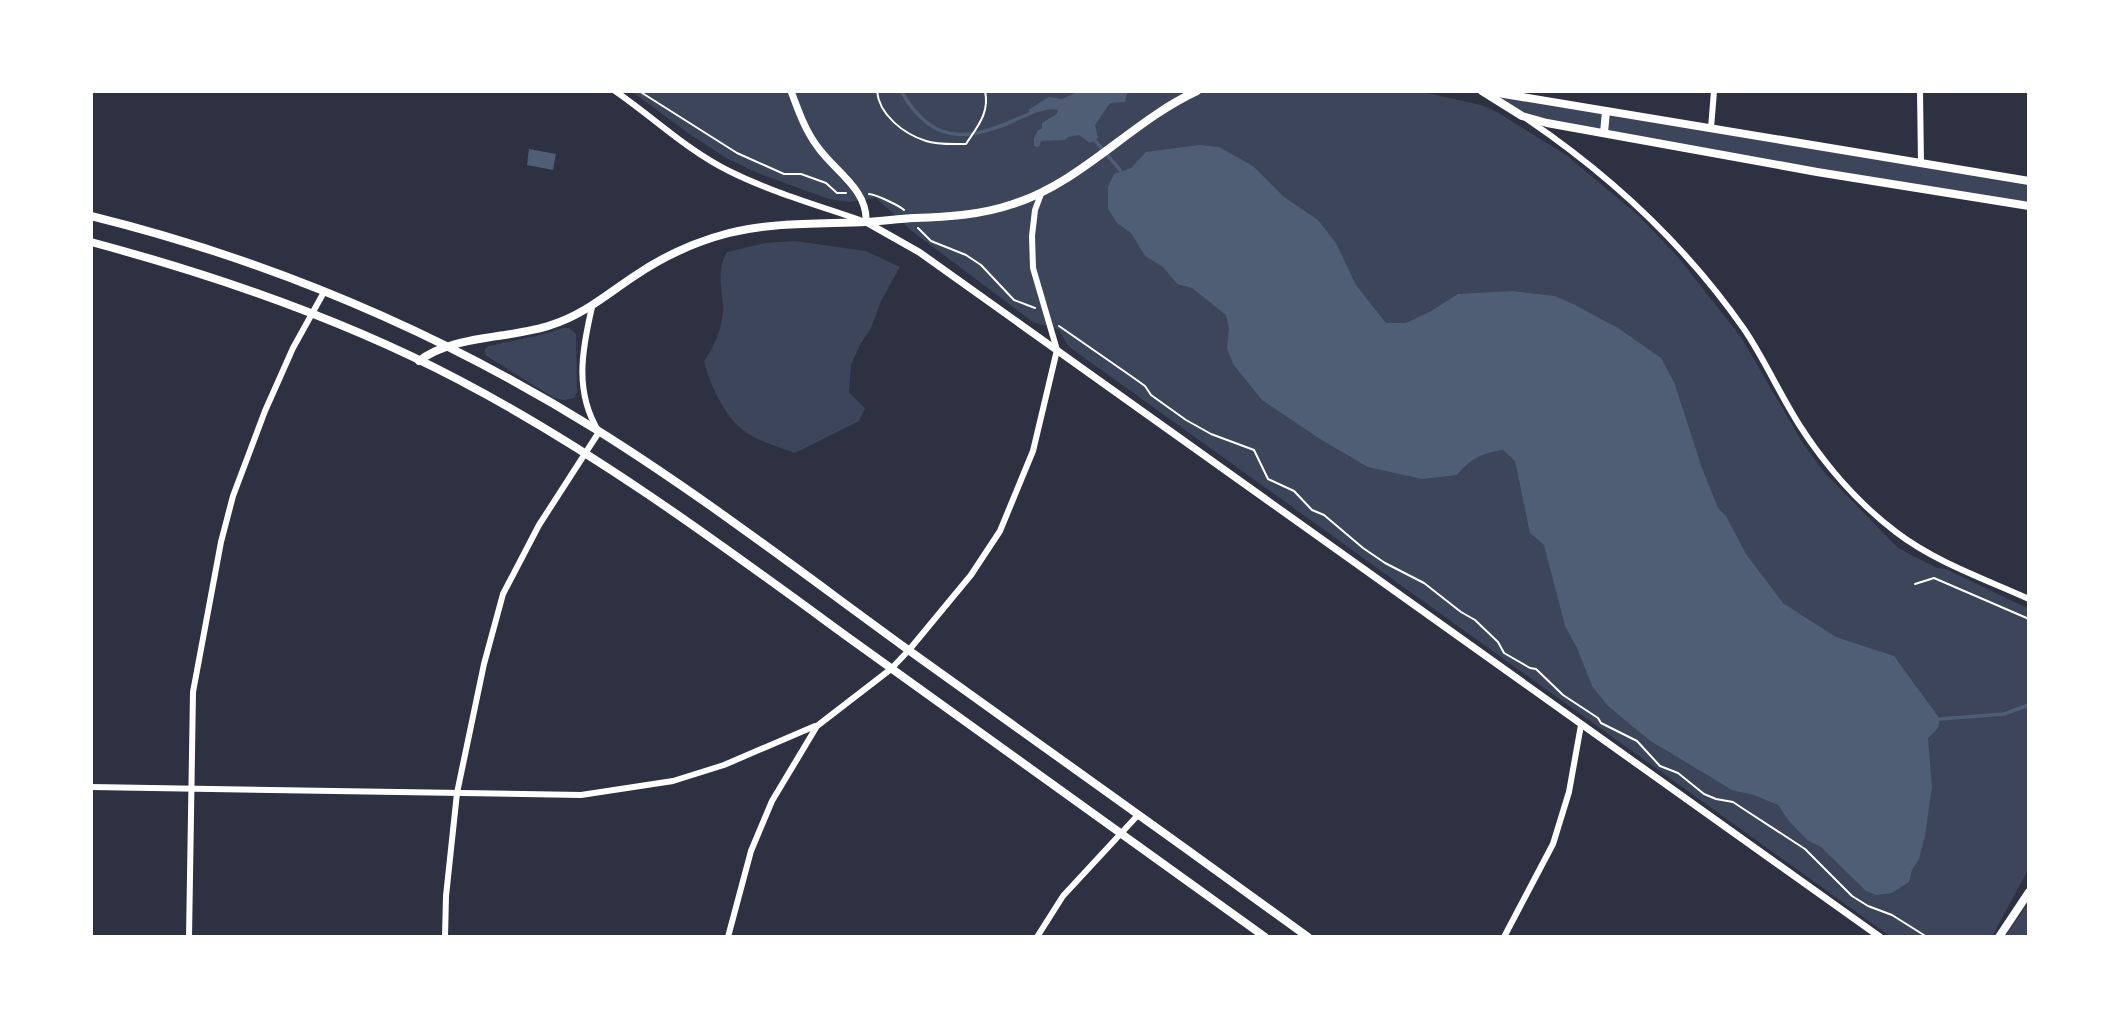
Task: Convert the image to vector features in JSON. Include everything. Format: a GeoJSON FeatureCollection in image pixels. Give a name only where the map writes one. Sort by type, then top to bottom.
{"type":"FeatureCollection","features":[{"type":"Feature","properties":{"kind":"main road"},"geometry":{"type":"LineString","coordinates":[[419,360],[446,346],[535,330],[561,322],[592,307],[660,260],[710,239],[784,224],[866,222],[982,213],[1041,194],[1171,105],[1198,91]]}},
{"type":"Feature","properties":{"kind":"main road"},"geometry":{"type":"LineString","coordinates":[[1483,91],[2029,181]]}},
{"type":"Feature","properties":{"kind":"main road"},"geometry":{"type":"LineString","coordinates":[[1483,91],[1522,116],[1547,123],[1817,172],[2029,206]]}},
{"type":"Feature","properties":{"kind":"main road"},"geometry":{"type":"LineString","coordinates":[[1604,133],[1606,111]]}},
{"type":"Feature","properties":{"kind":"main road"},"geometry":{"type":"LineString","coordinates":[[91,216],[216,252],[324,292],[446,346],[599,432],[680,486],[1308,937]]}},
{"type":"Feature","properties":{"kind":"main road"},"geometry":{"type":"LineString","coordinates":[[91,242],[208,276],[312,314],[419,360],[478,390],[586,452],[680,516],[1265,937]]}},
{"type":"Feature","properties":{"kind":"main road"},"geometry":{"type":"LineString","coordinates":[[1999,937],[2029,892]]}},
{"type":"Feature","properties":{"kind":"street"},"geometry":{"type":"LineString","coordinates":[[615,91],[685,143],[728,170],[767,188],[866,222],[919,251],[1880,937]]}},
{"type":"Feature","properties":{"kind":"street"},"geometry":{"type":"LineString","coordinates":[[791,91],[814,143],[829,163],[860,194],[865,204],[866,222]]}},
{"type":"Feature","properties":{"kind":"street"},"geometry":{"type":"LineString","coordinates":[[1711,128],[1714,91]]}},
{"type":"Feature","properties":{"kind":"street"},"geometry":{"type":"LineString","coordinates":[[1920,91],[1921,164]]}},
{"type":"Feature","properties":{"kind":"street"},"geometry":{"type":"LineString","coordinates":[[1522,116],[1565,145],[1609,181],[1663,232],[1711,283],[1746,332],[1800,426],[1821,455],[1866,506],[1896,532],[1924,551],[2029,599]]}},
{"type":"Feature","properties":{"kind":"street"},"geometry":{"type":"LineString","coordinates":[[91,787],[581,795],[673,781],[724,765],[817,726],[891,669],[909,650],[971,575],[1000,531],[1033,451],[1057,350],[1033,268],[1032,236],[1035,210],[1041,194]]}},
{"type":"Feature","properties":{"kind":"street"},"geometry":{"type":"LineString","coordinates":[[189,937],[193,692],[221,542],[233,496],[265,411],[293,348],[324,292]]}},
{"type":"Feature","properties":{"kind":"street"},"geometry":{"type":"LineString","coordinates":[[445,937],[446,896],[457,793],[484,664],[503,594],[539,525],[599,432],[587,407],[582,374],[583,348],[592,307]]}},
{"type":"Feature","properties":{"kind":"street"},"geometry":{"type":"LineString","coordinates":[[1504,937],[1553,844],[1569,792],[1581,725]]}},
{"type":"Feature","properties":{"kind":"street"},"geometry":{"type":"LineString","coordinates":[[728,937],[751,851],[772,801],[817,726]]}},
{"type":"Feature","properties":{"kind":"street"},"geometry":{"type":"LineString","coordinates":[[1037,937],[1063,896],[1138,814]]}},
{"type":"Feature","properties":{"kind":"path"},"geometry":{"type":"LineString","coordinates":[[639,91],[737,153],[784,174],[801,174],[825,183],[837,192],[845,193]]}},
{"type":"Feature","properties":{"kind":"path"},"geometry":{"type":"LineString","coordinates":[[877,91],[879,104],[898,126],[927,142],[965,144],[984,116],[987,100],[985,91]]}},
{"type":"Feature","properties":{"kind":"path"},"geometry":{"type":"LineString","coordinates":[[875,194],[901,206],[905,211]]}},
{"type":"Feature","properties":{"kind":"path"},"geometry":{"type":"LineString","coordinates":[[917,226],[931,241],[966,255],[981,265],[1014,300],[1035,308]]}},
{"type":"Feature","properties":{"kind":"path"},"geometry":{"type":"LineString","coordinates":[[1056,325],[1145,386],[1151,395],[1186,420],[1211,434],[1254,450],[1268,478],[1294,491],[1312,510],[1324,515],[1363,548],[1424,583],[1475,620],[1498,642],[1504,653],[1536,669],[1563,695],[1598,718],[1601,723],[1637,741],[1660,766],[1678,773],[1703,794],[1742,807],[1805,849],[1852,896],[1868,906],[1892,915],[1927,937]]}},
{"type":"Feature","properties":{"kind":"path"},"geometry":{"type":"LineString","coordinates":[[1915,584],[1934,578],[2029,619]]}},
{"type":"Feature","properties":{"kind":"shaded area"},"geometry":{"type":"Polygon","coordinates":[[[631,91],[1418,91],[1481,105],[1497,112],[1566,155],[1638,215],[1678,257],[1741,337],[1802,442],[1824,472],[1898,548],[2029,609],[2029,868],[1992,937],[1891,937],[1068,346],[1059,330],[1033,322],[913,232],[876,198],[849,202],[829,199],[760,174],[728,159],[692,136],[631,91]]]}},
{"type":"Feature","properties":{"kind":"shaded area"},"geometry":{"type":"Polygon","coordinates":[[[1079,91],[1132,91],[1127,94],[1125,102],[1110,103],[1095,125],[1098,138],[1090,143],[1079,135],[1065,140],[1041,141],[1039,147],[1034,146],[1034,138],[1038,130],[1042,129],[1042,123],[1057,114],[1058,110],[1031,113],[1028,110],[1049,97],[1062,99],[1079,91]]]}},
{"type":"Feature","properties":{"kind":"shaded area"},"geometry":{"type":"Polygon","coordinates":[[[1482,91],[2029,181],[2029,206],[1522,116],[1482,91]]]}},
{"type":"Feature","properties":{"kind":"shaded area"},"geometry":{"type":"Polygon","coordinates":[[[1199,145],[1219,147],[1253,166],[1284,197],[1318,220],[1336,243],[1356,285],[1386,323],[1406,323],[1458,294],[1512,291],[1555,296],[1618,328],[1661,358],[1674,382],[1718,508],[1726,516],[1746,554],[1783,603],[1836,637],[1894,656],[1940,719],[1938,728],[1928,738],[1932,787],[1925,836],[1909,882],[1892,893],[1876,895],[1866,891],[1821,847],[1807,840],[1778,805],[1732,790],[1649,740],[1607,705],[1592,686],[1565,626],[1544,545],[1530,533],[1515,461],[1503,450],[1477,458],[1457,475],[1422,479],[1368,467],[1262,400],[1233,364],[1227,348],[1229,328],[1226,315],[1192,288],[1177,284],[1163,267],[1145,256],[1131,233],[1117,223],[1108,209],[1108,187],[1114,174],[1131,168],[1146,152],[1199,145]]]}},
{"type":"Feature","properties":{"kind":"shaded area"},"geometry":{"type":"Polygon","coordinates":[[[529,149],[556,154],[553,170],[527,165],[529,149]]]}},
{"type":"Feature","properties":{"kind":"shaded area"},"geometry":{"type":"Polygon","coordinates":[[[795,241],[866,251],[900,267],[851,365],[849,392],[865,408],[859,421],[795,453],[756,438],[736,424],[716,394],[704,361],[722,322],[721,272],[727,252],[765,243],[795,241]]]}},
{"type":"Feature","properties":{"kind":"shaded area"},"geometry":{"type":"Polygon","coordinates":[[[569,328],[576,334],[577,392],[574,398],[554,398],[485,355],[485,349],[489,346],[569,328]]]}},
{"type":"Feature","properties":{"kind":"shaded area"},"geometry":{"type":"Polygon","coordinates":[[[2029,902],[2029,937],[2005,937],[2029,902]]]}},
{"type":"Feature","properties":{"kind":"waterway"},"geometry":{"type":"LineString","coordinates":[[901,91],[915,111],[929,124],[944,132],[976,133],[1033,112]]}},
{"type":"Feature","properties":{"kind":"waterway"},"geometry":{"type":"LineString","coordinates":[[1093,138],[1120,170]]}},
{"type":"Feature","properties":{"kind":"waterway"},"geometry":{"type":"LineString","coordinates":[[1940,719],[2004,714],[2029,705]]}}]}
